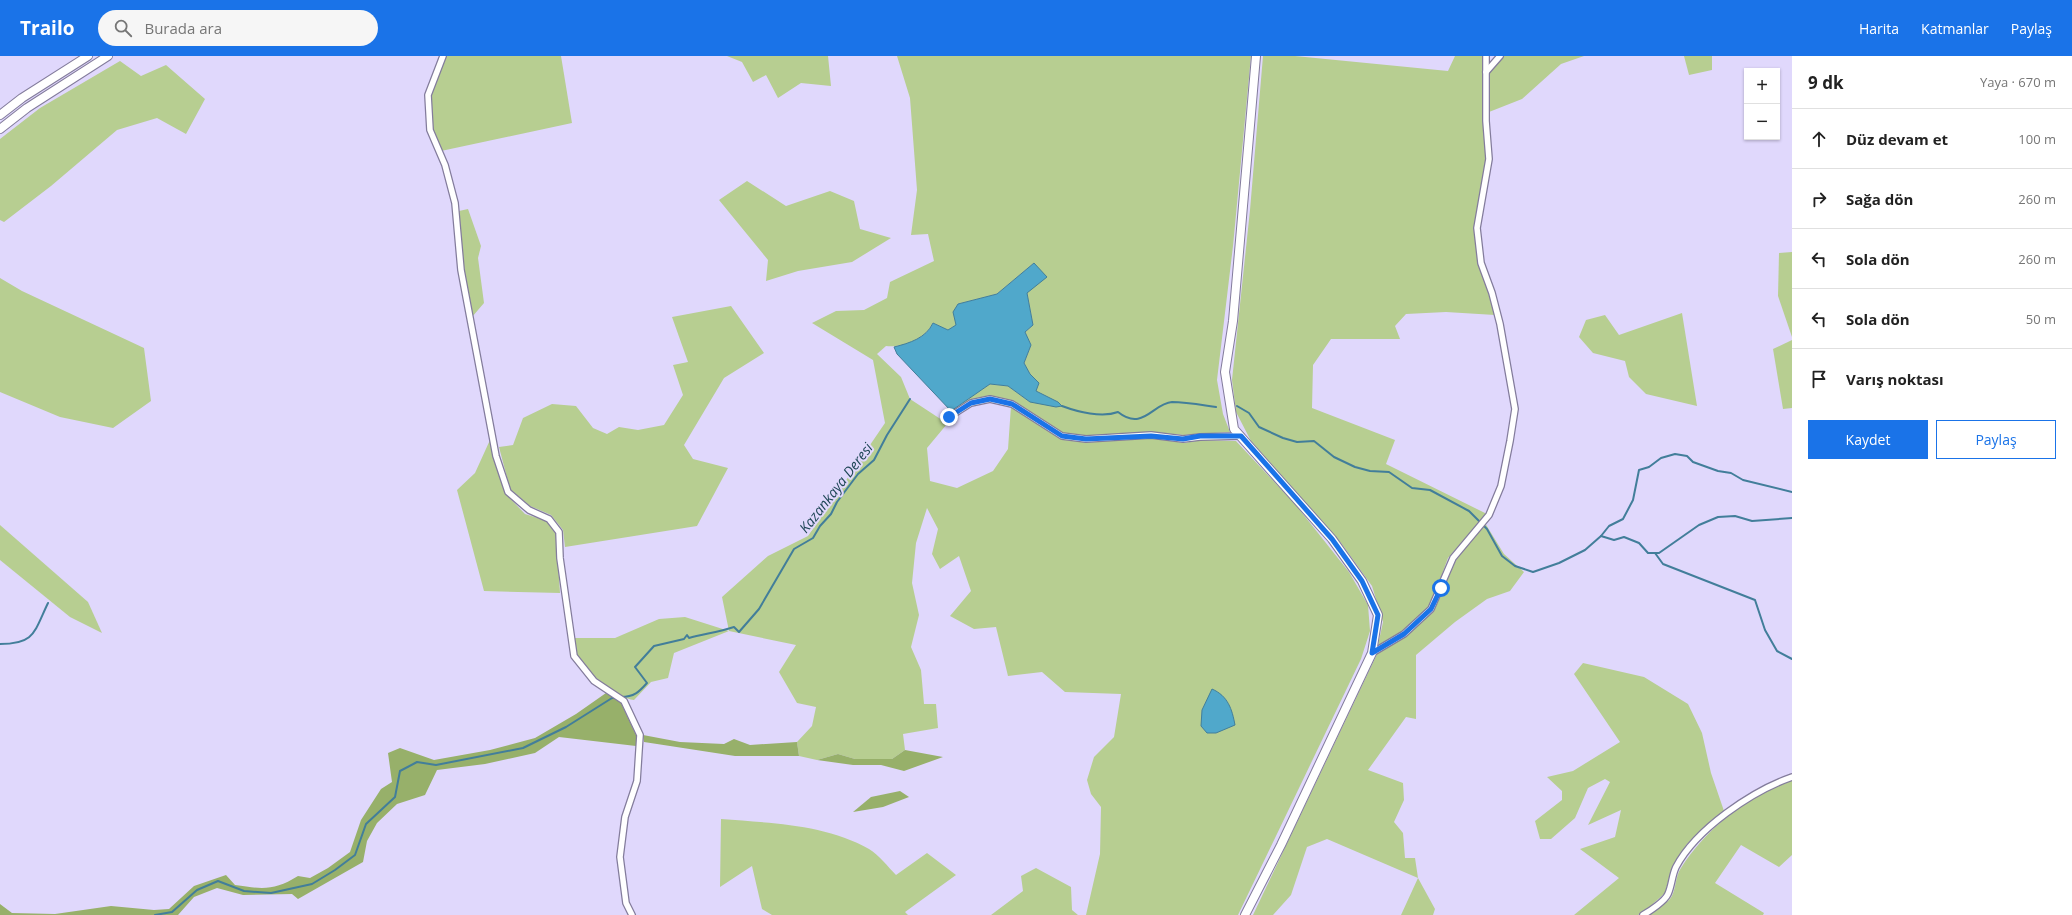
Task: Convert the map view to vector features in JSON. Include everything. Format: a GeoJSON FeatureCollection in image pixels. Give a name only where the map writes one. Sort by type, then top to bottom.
{"type":"FeatureCollection","features":[{"type":"Feature","properties":{"kind":"street"},"geometry":{"type":"LineString","coordinates":[[0,115],[22,98],[88,56]]}},
{"type":"Feature","properties":{"kind":"street"},"geometry":{"type":"LineString","coordinates":[[0,129],[27,108],[108,56]]}},
{"type":"Feature","properties":{"kind":"street"},"geometry":{"type":"LineString","coordinates":[[444,56],[428,95],[430,130],[445,164],[455,203],[462,277],[496,456],[508,492],[529,510],[549,519],[559,532],[561,565],[574,656],[594,681],[624,701],[640,736],[638,781],[625,817],[620,857],[626,903],[632,915]]}},
{"type":"Feature","properties":{"kind":"street"},"geometry":{"type":"LineString","coordinates":[[1245,915],[1281,845],[1372,653],[1378,615],[1362,581],[1332,539],[1234,429],[1225,372],[1233,322],[1256,56]]}},
{"type":"Feature","properties":{"kind":"street"},"geometry":{"type":"LineString","coordinates":[[1372,653],[1404,634],[1431,609],[1453,558],[1489,514],[1501,486],[1510,441],[1515,409],[1500,324],[1492,293],[1481,264],[1477,228],[1489,159],[1486,120],[1486,56]]}},
{"type":"Feature","properties":{"kind":"street"},"geometry":{"type":"LineString","coordinates":[[1486,72],[1500,56]]}},
{"type":"Feature","properties":{"kind":"street"},"geometry":{"type":"LineString","coordinates":[[949,417],[971,403],[990,399],[1012,404],[1062,436],[1086,439],[1151,436],[1183,439],[1200,436],[1241,436]]}},
{"type":"Feature","properties":{"kind":"street"},"geometry":{"type":"LineString","coordinates":[[1643,915],[1668,896],[1676,868],[1691,846],[1718,821],[1743,802],[1775,783],[1792,777]]}},
{"type":"Feature","properties":{"kind":"green space"},"geometry":{"type":"Polygon","coordinates":[[[446,56],[561,56],[572,123],[441,151],[432,129],[430,96],[446,56]]]}},
{"type":"Feature","properties":{"kind":"green space"},"geometry":{"type":"Polygon","coordinates":[[[727,56],[828,56],[831,86],[801,83],[778,98],[766,75],[753,82],[742,62],[727,56]]]}},
{"type":"Feature","properties":{"kind":"green space"},"geometry":{"type":"Polygon","coordinates":[[[897,56],[1251,56],[1233,246],[1217,380],[1223,414],[1230,432],[1184,435],[1146,432],[1085,437],[1063,434],[1033,415],[990,397],[953,413],[951,411],[990,384],[1008,386],[1030,402],[1058,402],[1035,391],[1039,383],[1030,374],[1024,363],[1031,345],[1025,332],[1033,325],[1027,293],[1034,263],[997,294],[958,304],[956,325],[948,330],[933,323],[920,338],[900,346],[886,346],[877,354],[901,377],[910,399],[942,420],[952,418],[927,448],[930,481],[957,488],[993,471],[1008,449],[1011,406],[1061,439],[1086,442],[1121,438],[1152,438],[1184,443],[1201,440],[1236,441],[1295,504],[1349,572],[1368,605],[1370,631],[1361,659],[1238,915],[1086,915],[1100,854],[1101,807],[1091,794],[1087,780],[1094,757],[1114,737],[1121,694],[1065,692],[1042,672],[1008,676],[996,627],[974,629],[950,616],[971,591],[959,556],[940,569],[932,554],[938,529],[927,508],[916,543],[912,583],[919,615],[911,647],[921,670],[924,704],[936,704],[938,728],[903,734],[905,750],[892,759],[855,759],[838,754],[817,760],[799,756],[797,742],[812,726],[816,707],[797,703],[779,672],[796,645],[729,631],[722,597],[768,556],[808,536],[885,423],[873,360],[812,323],[836,311],[864,310],[887,298],[890,282],[934,261],[928,234],[911,235],[917,190],[910,98],[897,56]]]}},
{"type":"Feature","properties":{"kind":"green space"},"geometry":{"type":"Polygon","coordinates":[[[1263,56],[1295,56],[1448,71],[1455,56],[1483,56],[1486,163],[1475,229],[1495,315],[1446,312],[1406,314],[1395,326],[1400,339],[1331,339],[1313,365],[1312,408],[1395,440],[1386,464],[1487,514],[1448,558],[1430,607],[1403,632],[1378,645],[1383,622],[1372,586],[1341,543],[1251,441],[1236,412],[1232,380],[1250,210],[1263,56]]]}},
{"type":"Feature","properties":{"kind":"green space"},"geometry":{"type":"Polygon","coordinates":[[[1504,56],[1584,56],[1561,64],[1522,99],[1489,112],[1489,73],[1504,56]]]}},
{"type":"Feature","properties":{"kind":"green space"},"geometry":{"type":"Polygon","coordinates":[[[1684,56],[1712,56],[1712,70],[1689,75],[1684,56]]]}},
{"type":"Feature","properties":{"kind":"green space"},"geometry":{"type":"Polygon","coordinates":[[[120,61],[141,76],[166,65],[205,99],[186,134],[157,118],[117,130],[51,186],[4,222],[0,220],[0,139],[40,108],[120,61]]]}},
{"type":"Feature","properties":{"kind":"green space"},"geometry":{"type":"Polygon","coordinates":[[[747,181],[786,206],[830,191],[854,201],[860,229],[891,238],[852,262],[798,271],[766,281],[768,260],[719,200],[747,181]]]}},
{"type":"Feature","properties":{"kind":"green space"},"geometry":{"type":"Polygon","coordinates":[[[468,209],[481,246],[478,258],[484,303],[472,317],[464,267],[459,211],[468,209]]]}},
{"type":"Feature","properties":{"kind":"green space"},"geometry":{"type":"Polygon","coordinates":[[[1792,252],[1792,337],[1778,296],[1779,253],[1792,252]]]}},
{"type":"Feature","properties":{"kind":"green space"},"geometry":{"type":"Polygon","coordinates":[[[0,278],[22,291],[144,348],[151,401],[113,428],[60,417],[0,392],[0,278]]]}},
{"type":"Feature","properties":{"kind":"green space"},"geometry":{"type":"Polygon","coordinates":[[[731,306],[764,353],[724,378],[684,445],[693,459],[728,468],[697,526],[565,547],[563,530],[551,515],[530,506],[510,489],[499,447],[513,445],[523,418],[552,404],[576,406],[593,428],[607,434],[619,427],[638,430],[664,425],[683,395],[673,365],[688,362],[672,317],[731,306]]]}},
{"type":"Feature","properties":{"kind":"green space"},"geometry":{"type":"Polygon","coordinates":[[[1682,313],[1697,406],[1646,394],[1629,377],[1625,361],[1593,353],[1579,337],[1586,320],[1605,315],[1619,335],[1682,313]]]}},
{"type":"Feature","properties":{"kind":"green space"},"geometry":{"type":"Polygon","coordinates":[[[1792,340],[1792,408],[1783,409],[1773,349],[1792,340]]]}},
{"type":"Feature","properties":{"kind":"green space"},"geometry":{"type":"Polygon","coordinates":[[[490,440],[505,493],[525,514],[547,521],[556,533],[560,593],[484,591],[457,490],[475,473],[490,440]]]}},
{"type":"Feature","properties":{"kind":"green space"},"geometry":{"type":"Polygon","coordinates":[[[1485,523],[1504,554],[1524,572],[1510,591],[1487,599],[1455,622],[1416,655],[1416,719],[1406,717],[1368,770],[1403,783],[1404,800],[1394,822],[1403,833],[1405,858],[1415,858],[1418,878],[1327,839],[1307,847],[1291,895],[1273,915],[1253,915],[1378,652],[1406,636],[1434,611],[1456,560],[1485,523]]]}},
{"type":"Feature","properties":{"kind":"green space"},"geometry":{"type":"Polygon","coordinates":[[[0,525],[88,602],[102,633],[70,617],[0,560],[0,525]]]}},
{"type":"Feature","properties":{"kind":"green space"},"geometry":{"type":"Polygon","coordinates":[[[685,617],[729,631],[674,653],[668,678],[651,682],[634,700],[610,689],[593,675],[576,654],[574,646],[574,638],[615,638],[659,619],[685,617]]]}},
{"type":"Feature","properties":{"kind":"green space"},"geometry":{"type":"Polygon","coordinates":[[[1583,663],[1644,677],[1688,704],[1702,733],[1711,773],[1724,811],[1687,844],[1672,867],[1665,893],[1644,912],[1638,915],[1574,915],[1619,878],[1580,849],[1615,837],[1621,810],[1588,825],[1610,782],[1605,779],[1588,788],[1575,818],[1551,839],[1540,839],[1535,821],[1562,800],[1562,791],[1547,777],[1573,771],[1620,742],[1574,674],[1583,663]]]}},
{"type":"Feature","properties":{"kind":"green space"},"geometry":{"type":"Polygon","coordinates":[[[606,693],[621,703],[636,735],[636,746],[559,737],[535,753],[485,764],[437,770],[425,795],[397,804],[377,823],[367,841],[363,862],[298,899],[292,894],[243,895],[217,888],[194,897],[178,915],[0,915],[0,904],[12,913],[55,914],[111,906],[154,910],[169,909],[194,886],[226,875],[235,885],[260,888],[268,888],[282,884],[298,876],[310,878],[328,868],[350,852],[361,820],[381,789],[392,782],[388,753],[400,748],[434,760],[490,750],[535,738],[576,714],[606,693]]]}},
{"type":"Feature","properties":{"kind":"green space"},"geometry":{"type":"Polygon","coordinates":[[[643,735],[680,742],[724,744],[734,739],[750,745],[797,742],[799,756],[735,756],[644,742],[643,735]]]}},
{"type":"Feature","properties":{"kind":"green space"},"geometry":{"type":"Polygon","coordinates":[[[905,750],[943,757],[904,771],[881,765],[853,765],[817,760],[838,754],[855,759],[892,759],[905,750]]]}},
{"type":"Feature","properties":{"kind":"green space"},"geometry":{"type":"Polygon","coordinates":[[[1792,780],[1792,855],[1779,867],[1741,845],[1715,883],[1764,913],[1763,915],[1647,915],[1670,899],[1679,871],[1691,854],[1716,827],[1744,804],[1776,786],[1792,780]]]}},
{"type":"Feature","properties":{"kind":"green space"},"geometry":{"type":"Polygon","coordinates":[[[900,791],[909,797],[883,807],[853,812],[871,797],[900,791]]]}},
{"type":"Feature","properties":{"kind":"green space"},"geometry":{"type":"Polygon","coordinates":[[[721,819],[797,826],[835,834],[869,849],[896,875],[927,853],[956,875],[905,912],[908,915],[772,915],[762,909],[752,866],[720,887],[721,819]]]}},
{"type":"Feature","properties":{"kind":"green space"},"geometry":{"type":"Polygon","coordinates":[[[1036,868],[1071,887],[1072,910],[1078,915],[991,915],[1023,891],[1021,876],[1036,868]]]}},
{"type":"Feature","properties":{"kind":"green space"},"geometry":{"type":"Polygon","coordinates":[[[1418,878],[1435,909],[1433,915],[1401,915],[1418,878]]]}},
{"type":"Feature","properties":{"kind":"water"},"geometry":{"type":"Polygon","coordinates":[[[1034,263],[1047,277],[1027,293],[1033,325],[1025,332],[1031,345],[1024,363],[1030,374],[1039,383],[1036,391],[1058,402],[1062,406],[1056,407],[1030,402],[1008,386],[990,384],[951,411],[897,354],[894,347],[912,342],[922,336],[933,323],[948,330],[956,325],[953,312],[958,304],[997,294],[1034,263]]]}},
{"type":"Feature","properties":{"kind":"water"},"geometry":{"type":"Polygon","coordinates":[[[1212,689],[1226,699],[1235,725],[1216,733],[1207,733],[1201,726],[1202,710],[1212,689]]]}},
{"type":"Feature","properties":{"kind":"waterway","name":"Kazankaya Deresi"},"geometry":{"type":"LineString","coordinates":[[621,697],[636,693],[647,683],[635,667],[654,646],[684,639],[687,635],[689,638],[734,627],[739,632],[759,609],[794,549],[813,538],[858,474],[874,460],[887,435],[910,399]]}},
{"type":"Feature","properties":{"kind":"waterway"},"geometry":{"type":"LineString","coordinates":[[1062,406],[1097,414],[1112,414],[1118,412],[1134,419],[1141,418],[1159,407],[1172,402],[1216,407]]}},
{"type":"Feature","properties":{"kind":"waterway"},"geometry":{"type":"LineString","coordinates":[[1237,406],[1249,413],[1259,427],[1283,438],[1297,442],[1314,441],[1334,457],[1355,467],[1370,471],[1389,472],[1412,488],[1430,490],[1469,511],[1487,529],[1502,556],[1515,566],[1533,572],[1559,563],[1585,550],[1601,536],[1614,540],[1624,537],[1639,543],[1648,553],[1659,553],[1699,525],[1718,517],[1735,516],[1752,521],[1792,518]]}},
{"type":"Feature","properties":{"kind":"waterway"},"geometry":{"type":"LineString","coordinates":[[1601,536],[1609,526],[1623,519],[1633,500],[1639,470],[1649,467],[1661,458],[1675,454],[1687,456],[1693,462],[1718,471],[1731,473],[1743,480],[1792,492]]}},
{"type":"Feature","properties":{"kind":"waterway"},"geometry":{"type":"LineString","coordinates":[[1655,553],[1663,564],[1755,600],[1765,630],[1777,651],[1792,659]]}},
{"type":"Feature","properties":{"kind":"waterway"},"geometry":{"type":"LineString","coordinates":[[0,644],[20,642],[27,639],[36,629],[48,603]]}},
{"type":"Feature","properties":{"kind":"waterway","name":"Kazankaya Deresi"},"geometry":{"type":"LineString","coordinates":[[155,915],[172,912],[197,890],[218,881],[244,891],[271,893],[312,884],[335,870],[355,855],[366,824],[395,797],[400,771],[417,762],[436,765],[523,748],[566,727],[612,698],[617,698]]}},
{"type":"Feature","properties":{"kind":"route"},"geometry":{"type":"LineString","coordinates":[[949,417],[971,403],[990,399],[1012,404],[1062,436],[1086,439],[1119,436],[1151,436],[1183,439],[1200,436],[1241,436],[1332,539],[1362,581],[1378,615],[1372,653],[1404,634],[1431,609],[1441,588]]}}]}
